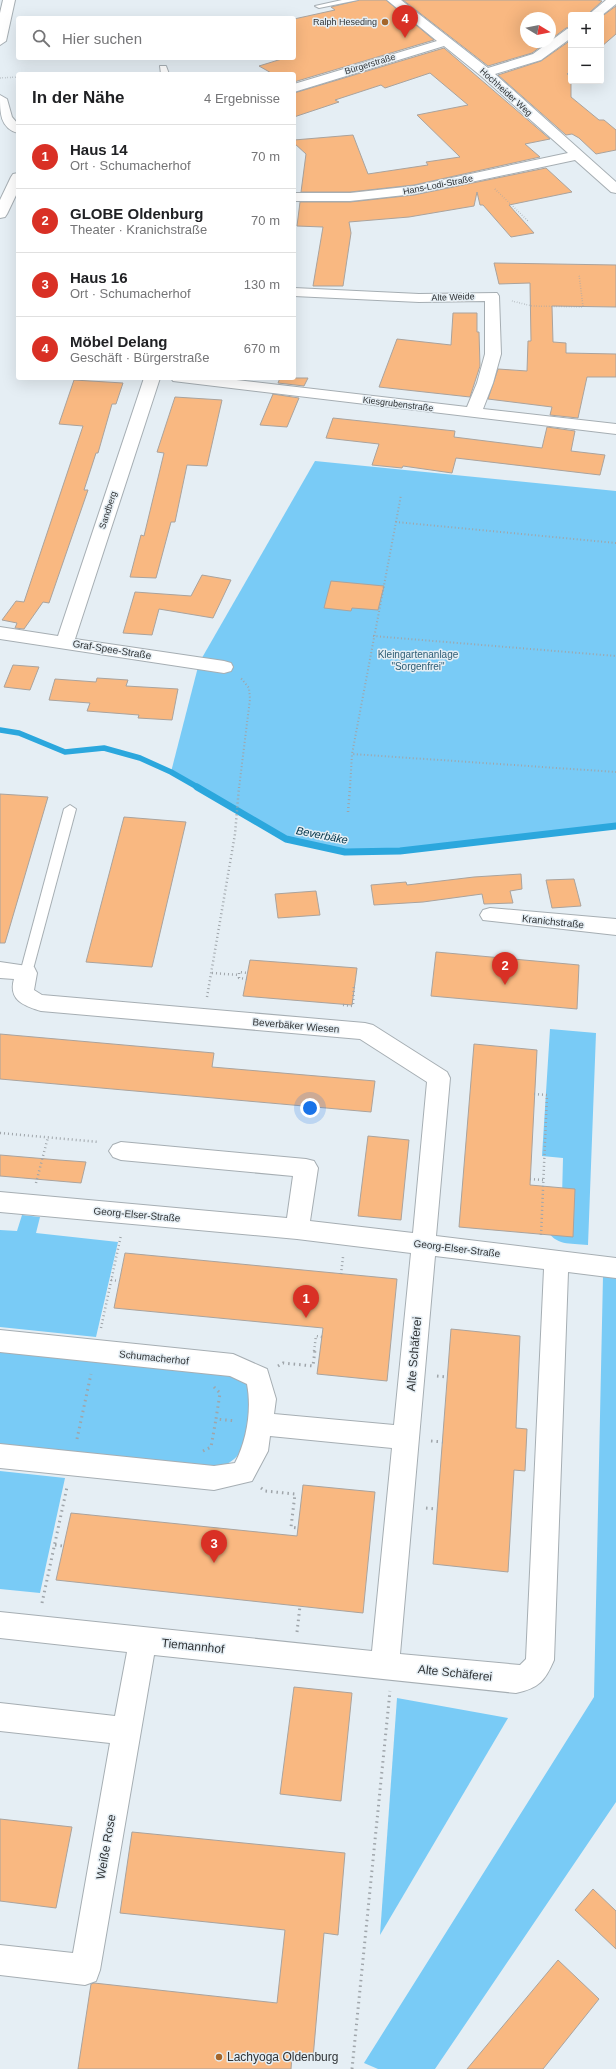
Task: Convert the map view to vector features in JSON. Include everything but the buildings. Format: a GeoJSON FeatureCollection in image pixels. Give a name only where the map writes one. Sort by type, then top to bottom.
{"type":"FeatureCollection","features":[{"type":"Feature","properties":{"kind":"street"},"geometry":{"type":"LineString","coordinates":[[0,41],[9,0]]}},
{"type":"Feature","properties":{"kind":"street","name":"Hochheider Weg"},"geometry":{"type":"LineString","coordinates":[[393,0],[486,73],[616,189]]}},
{"type":"Feature","properties":{"kind":"street"},"geometry":{"type":"LineString","coordinates":[[598,12],[614,0]]}},
{"type":"Feature","properties":{"kind":"street"},"geometry":{"type":"LineString","coordinates":[[486,73],[537,57],[568,34]]}},
{"type":"Feature","properties":{"kind":"street","name":"Bürgerstraße"},"geometry":{"type":"LineString","coordinates":[[296,87],[390,57],[446,42]]}},
{"type":"Feature","properties":{"kind":"street"},"geometry":{"type":"LineString","coordinates":[[0,99],[7,121],[12,128],[16,129]]}},
{"type":"Feature","properties":{"kind":"street"},"geometry":{"type":"LineString","coordinates":[[0,135],[16,131]]}},
{"type":"Feature","properties":{"kind":"street","name":"Hans-Lodi-Straße"},"geometry":{"type":"LineString","coordinates":[[296,197],[350,197],[414,190],[580,156]]}},
{"type":"Feature","properties":{"kind":"street"},"geometry":{"type":"LineString","coordinates":[[0,214],[16,181]]}},
{"type":"Feature","properties":{"kind":"street","name":"Alte Weide"},"geometry":{"type":"LineString","coordinates":[[296,292],[419,298],[492,296]]}},
{"type":"Feature","properties":{"kind":"street"},"geometry":{"type":"LineString","coordinates":[[473,413],[485,383],[493,354],[492,296]]}},
{"type":"Feature","properties":{"kind":"street","name":"Sandberg"},"geometry":{"type":"LineString","coordinates":[[65,641],[151,380]]}},
{"type":"Feature","properties":{"kind":"street","name":"Kiesgrubenstraße"},"geometry":{"type":"LineString","coordinates":[[196,380],[616,429]]}},
{"type":"Feature","properties":{"kind":"street","name":"Graf-Spee-Straße"},"geometry":{"type":"LineString","coordinates":[[0,632],[224,667]]}},
{"type":"Feature","properties":{"kind":"street","name":"Kranichstraße"},"geometry":{"type":"LineString","coordinates":[[490,915],[616,927]]}},
{"type":"Feature","properties":{"kind":"street"},"geometry":{"type":"LineString","coordinates":[[0,970],[26,973]]}},
{"type":"Feature","properties":{"kind":"street","name":"Beverbäker Wiesen"},"geometry":{"type":"LineString","coordinates":[[26,973],[22,984],[23,993],[30,999],[41,1003],[365,1031],[439,1078],[424,1244]]}},
{"type":"Feature","properties":{"kind":"street"},"geometry":{"type":"LineString","coordinates":[[121,1151],[306,1168],[297,1229]]}},
{"type":"Feature","properties":{"kind":"street","name":"Georg-Elser-Straße"},"geometry":{"type":"LineString","coordinates":[[0,1202],[297,1229],[616,1268]]}},
{"type":"Feature","properties":{"kind":"street","name":"Alte Schäferei"},"geometry":{"type":"LineString","coordinates":[[424,1244],[385,1666],[516,1679],[527,1677],[536,1671],[540,1660],[548,1260]]}},
{"type":"Feature","properties":{"kind":"street","name":"Schumacherhof"},"geometry":{"type":"LineString","coordinates":[[0,1341],[96,1366],[233,1365],[258,1377]]}},
{"type":"Feature","properties":{"kind":"street"},"geometry":{"type":"LineString","coordinates":[[0,1456],[73,1447],[214,1478],[243,1473],[255,1451],[263,1400],[258,1377]]}},
{"type":"Feature","properties":{"kind":"street"},"geometry":{"type":"LineString","coordinates":[[259,1424],[406,1438]]}},
{"type":"Feature","properties":{"kind":"street","name":"Tiemannhof"},"geometry":{"type":"LineString","coordinates":[[0,1626],[385,1666]]}},
{"type":"Feature","properties":{"kind":"street","name":"Weiße Rose"},"geometry":{"type":"LineString","coordinates":[[0,1960],[84,1970],[143,1640]]}},
{"type":"Feature","properties":{"kind":"street"},"geometry":{"type":"LineString","coordinates":[[0,1717],[127,1732]]}},
{"type":"Feature","properties":{"kind":"lane"},"geometry":{"type":"LineString","coordinates":[[319,6],[354,0]]}},
{"type":"Feature","properties":{"kind":"lane"},"geometry":{"type":"LineString","coordinates":[[26,973],[70,809]]}},
{"type":"Feature","properties":{"kind":"path"},"geometry":{"type":"LineString","coordinates":[[0,78],[16,77]]}},
{"type":"Feature","properties":{"kind":"path"},"geometry":{"type":"LineString","coordinates":[[482,176],[528,221]]}},
{"type":"Feature","properties":{"kind":"path"},"geometry":{"type":"LineString","coordinates":[[492,296],[532,306],[583,307],[579,274]]}},
{"type":"Feature","properties":{"kind":"path"},"geometry":{"type":"LineString","coordinates":[[348,812],[352,754],[401,495]]}},
{"type":"Feature","properties":{"kind":"path"},"geometry":{"type":"LineString","coordinates":[[396,522],[616,543]]}},
{"type":"Feature","properties":{"kind":"path"},"geometry":{"type":"LineString","coordinates":[[374,636],[616,656]]}},
{"type":"Feature","properties":{"kind":"path"},"geometry":{"type":"LineString","coordinates":[[204,1017],[235,834],[237,800],[250,694],[249,688],[244,680],[224,667]]}},
{"type":"Feature","properties":{"kind":"path"},"geometry":{"type":"LineString","coordinates":[[352,754],[616,772]]}},
{"type":"Feature","properties":{"kind":"path"},"geometry":{"type":"LineString","coordinates":[[211,974],[239,975],[240,972],[248,973]]}},
{"type":"Feature","properties":{"kind":"path"},"geometry":{"type":"LineString","coordinates":[[239,975],[239,978],[247,979]]}},
{"type":"Feature","properties":{"kind":"path"},"geometry":{"type":"LineString","coordinates":[[343,1005],[353,1006],[354,984]]}},
{"type":"Feature","properties":{"kind":"path"},"geometry":{"type":"LineString","coordinates":[[534,1094],[547,1095],[543,1180],[548,1260]]}},
{"type":"Feature","properties":{"kind":"path"},"geometry":{"type":"LineString","coordinates":[[0,1133],[114,1143],[121,1151]]}},
{"type":"Feature","properties":{"kind":"path"},"geometry":{"type":"LineString","coordinates":[[31,1205],[48,1138]]}},
{"type":"Feature","properties":{"kind":"path"},"geometry":{"type":"LineString","coordinates":[[530,1179],[543,1180]]}},
{"type":"Feature","properties":{"kind":"path"},"geometry":{"type":"LineString","coordinates":[[36,1629],[73,1447],[96,1366],[111,1280],[126,1213]]}},
{"type":"Feature","properties":{"kind":"path"},"geometry":{"type":"LineString","coordinates":[[111,1280],[119,1281]]}},
{"type":"Feature","properties":{"kind":"path"},"geometry":{"type":"LineString","coordinates":[[258,1377],[283,1363],[312,1366],[316,1336],[322,1337]]}},
{"type":"Feature","properties":{"kind":"path"},"geometry":{"type":"LineString","coordinates":[[84,1372],[96,1366]]}},
{"type":"Feature","properties":{"kind":"path"},"geometry":{"type":"LineString","coordinates":[[200,1452],[211,1447],[220,1393],[212,1385]]}},
{"type":"Feature","properties":{"kind":"path"},"geometry":{"type":"LineString","coordinates":[[216,1419],[259,1424]]}},
{"type":"Feature","properties":{"kind":"path"},"geometry":{"type":"LineString","coordinates":[[73,1447],[85,1440]]}},
{"type":"Feature","properties":{"kind":"path"},"geometry":{"type":"LineString","coordinates":[[243,1473],[265,1491],[295,1494],[291,1527],[298,1528]]}},
{"type":"Feature","properties":{"kind":"path"},"geometry":{"type":"LineString","coordinates":[[54,1545],[63,1546]]}},
{"type":"Feature","properties":{"kind":"path"},"geometry":{"type":"LineString","coordinates":[[352,2069],[391,1679],[385,1666]]}},
{"type":"Feature","properties":{"kind":"green space","name":"Kleingartenanlage \"Sorgenfrei\""},"geometry":{"type":"Polygon","coordinates":[[[315,461],[616,491],[616,824],[400,851],[350,852],[286,839],[171,772],[199,663],[315,461]]]}},
{"type":"Feature","properties":{"kind":"green space"},"geometry":{"type":"Polygon","coordinates":[[[550,1029],[596,1033],[588,1245],[564,1243],[554,1238],[546,1229],[562,1197],[563,1158],[542,1156],[550,1029]]]}},
{"type":"Feature","properties":{"kind":"green space"},"geometry":{"type":"Polygon","coordinates":[[[22,1215],[40,1217],[36,1233],[118,1242],[96,1337],[0,1327],[0,1230],[17,1231],[22,1215]]]}},
{"type":"Feature","properties":{"kind":"green space"},"geometry":{"type":"Polygon","coordinates":[[[603,1276],[616,1278],[616,1802],[435,2069],[378,2069],[364,2063],[594,1697],[603,1276]]]}},
{"type":"Feature","properties":{"kind":"green space"},"geometry":{"type":"Polygon","coordinates":[[[0,1349],[222,1371],[243,1379],[250,1387],[249,1424],[244,1446],[238,1455],[230,1462],[217,1468],[0,1447],[0,1349]]]}},
{"type":"Feature","properties":{"kind":"green space"},"geometry":{"type":"Polygon","coordinates":[[[0,1471],[65,1478],[40,1593],[0,1589],[0,1471]]]}},
{"type":"Feature","properties":{"kind":"green space"},"geometry":{"type":"Polygon","coordinates":[[[397,1698],[508,1718],[380,1935],[397,1698]]]}},
{"type":"Feature","properties":{"kind":"waterway","name":"Beverbäke"},"geometry":{"type":"LineString","coordinates":[[0,730],[19,733],[65,752],[104,748],[140,758],[171,772],[199,788]]}},
{"type":"Feature","properties":{"kind":"waterway","name":"Beverbäke"},"geometry":{"type":"LineString","coordinates":[[197,787],[286,839],[345,852],[400,851],[616,826]]}},
{"type":"Feature","properties":{"kind":"place","name":"Ralph Heseding"},"geometry":{"type":"Point","coordinates":[385,22]}},
{"type":"Feature","properties":{"kind":"place","name":"Möbel Delang"},"geometry":{"type":"Point","coordinates":[405,38]}},
{"type":"Feature","properties":{"kind":"place","name":"GLOBE Oldenburg"},"geometry":{"type":"Point","coordinates":[505,985]}},
{"type":"Feature","properties":{"kind":"place","name":"Haus 14"},"geometry":{"type":"Point","coordinates":[306,1318]}},
{"type":"Feature","properties":{"kind":"place","name":"Haus 16"},"geometry":{"type":"Point","coordinates":[214,1563]}},
{"type":"Feature","properties":{"kind":"place","name":"Lachyoga Oldenburg"},"geometry":{"type":"Point","coordinates":[219,2057]}}]}
